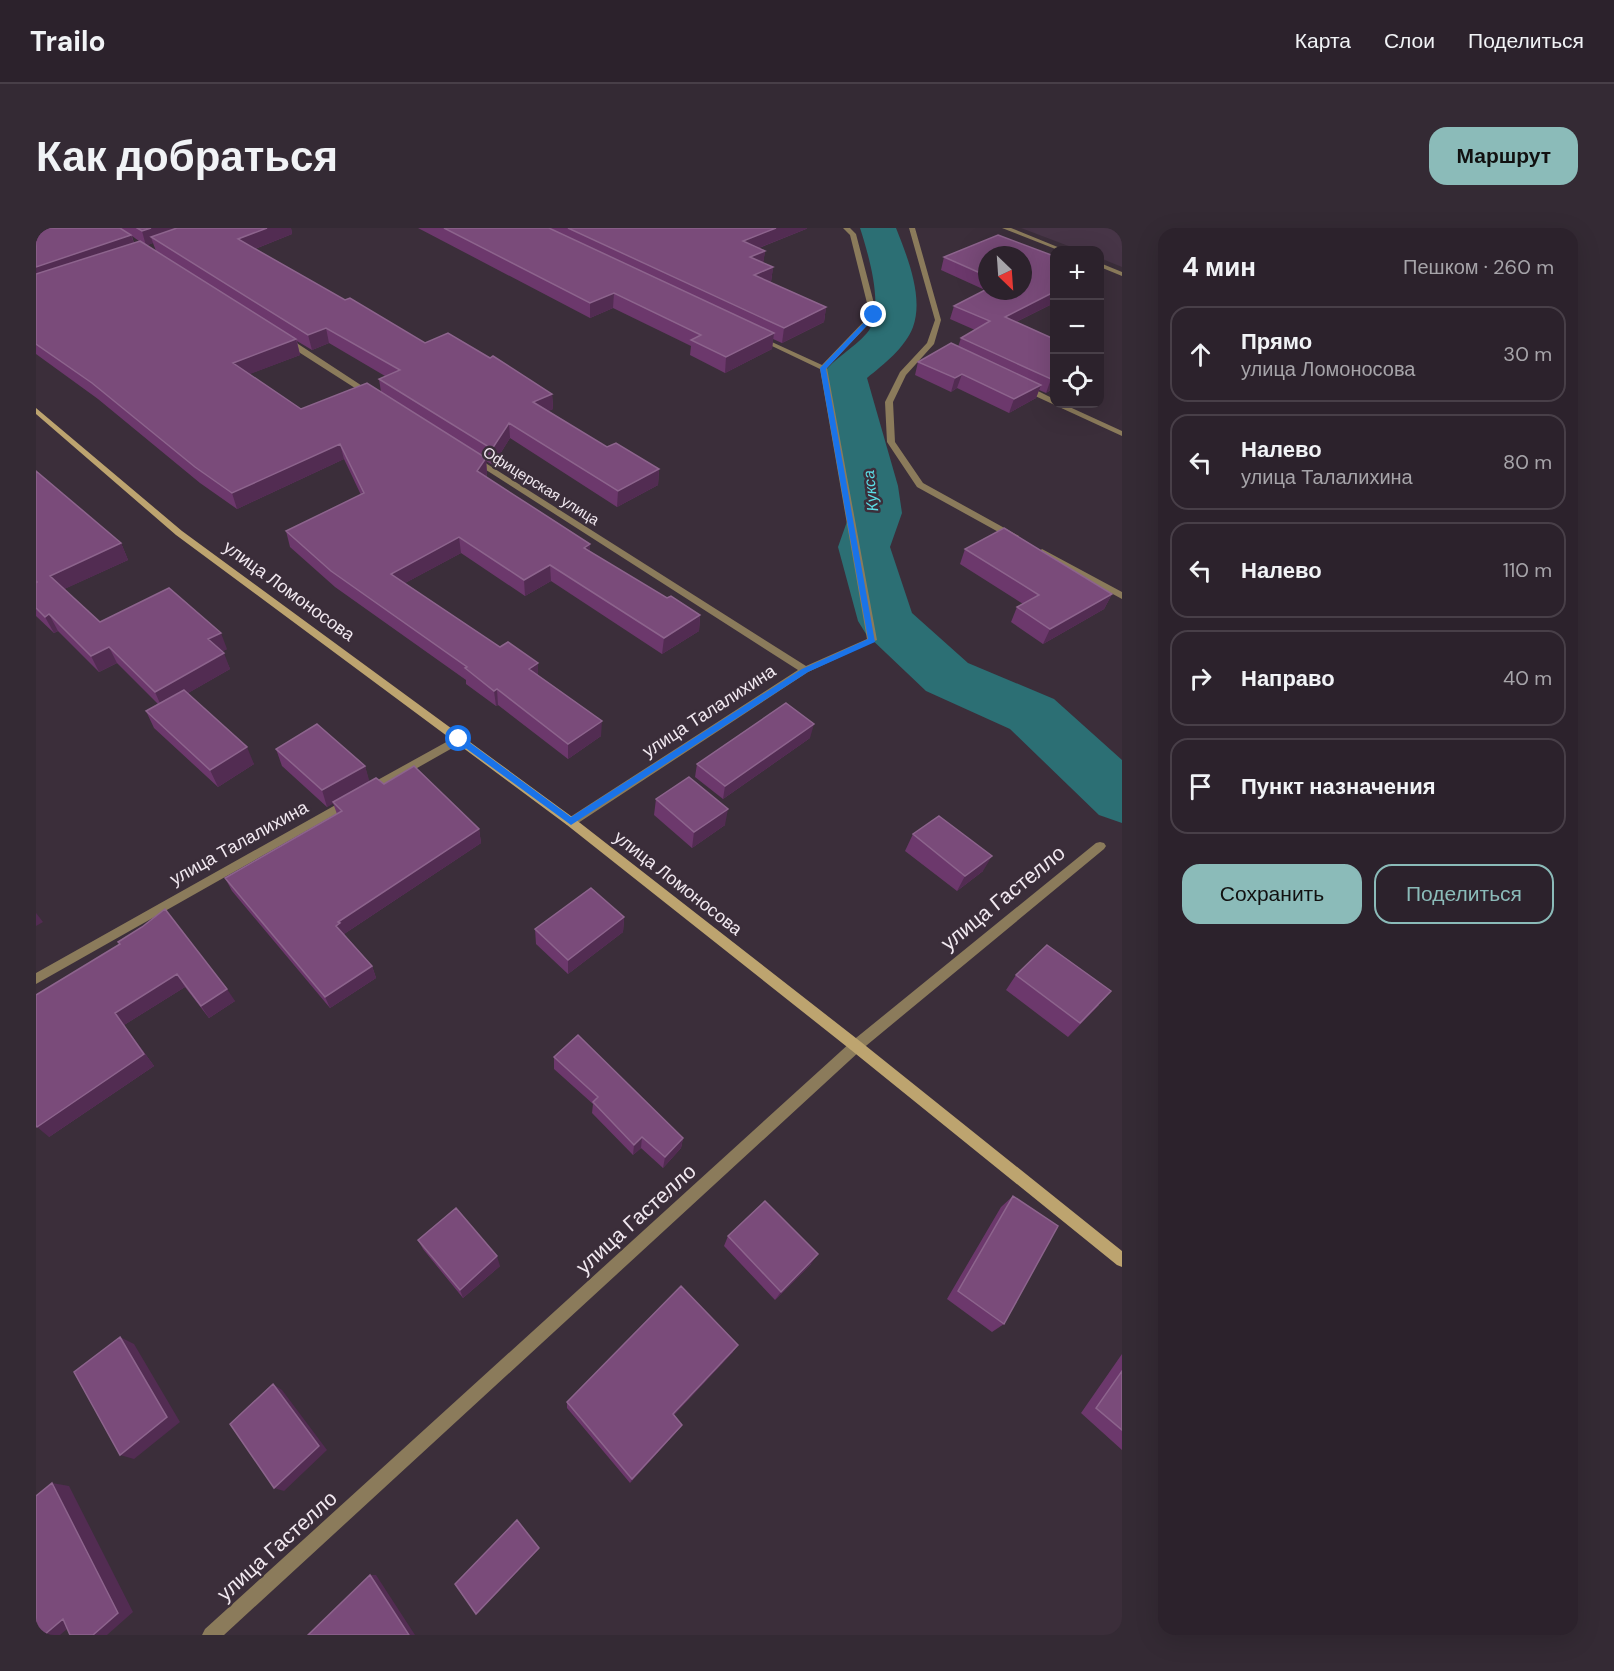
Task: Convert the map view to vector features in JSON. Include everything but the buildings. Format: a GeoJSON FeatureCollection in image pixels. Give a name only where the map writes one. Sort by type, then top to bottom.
{"type":"FeatureCollection","features":[{"type":"Feature","properties":{"kind":"street"},"geometry":{"type":"LineString","coordinates":[[912,228],[938,320],[930,344],[903,374],[889,402],[891,442],[920,485],[1021,541]]}},
{"type":"Feature","properties":{"kind":"street"},"geometry":{"type":"LineString","coordinates":[[1005,228],[1052,246]]}},
{"type":"Feature","properties":{"kind":"street"},"geometry":{"type":"LineString","coordinates":[[749,333],[823,368],[874,315],[849,231]]}},
{"type":"Feature","properties":{"kind":"street"},"geometry":{"type":"LineString","coordinates":[[1104,267],[1122,274]]}},
{"type":"Feature","properties":{"kind":"street"},"geometry":{"type":"LineString","coordinates":[[276,334],[376,398]]}},
{"type":"Feature","properties":{"kind":"street"},"geometry":{"type":"LineString","coordinates":[[930,344],[941,349]]}},
{"type":"Feature","properties":{"kind":"street","name":"улица Талалихина"},"geometry":{"type":"LineString","coordinates":[[571,822],[805,670],[872,640],[823,368]]}},
{"type":"Feature","properties":{"kind":"street"},"geometry":{"type":"LineString","coordinates":[[1013,383],[1050,400]]}},
{"type":"Feature","properties":{"kind":"street"},"geometry":{"type":"LineString","coordinates":[[1067,408],[1122,434]]}},
{"type":"Feature","properties":{"kind":"street","name":"улица Ломоносова"},"geometry":{"type":"LineString","coordinates":[[36,410],[179,533],[571,822],[856,1046],[1122,1260]]}},
{"type":"Feature","properties":{"kind":"street","name":"Офицерская улица"},"geometry":{"type":"LineString","coordinates":[[466,455],[805,670]]}},
{"type":"Feature","properties":{"kind":"street"},"geometry":{"type":"LineString","coordinates":[[1031,546],[1122,596]]}},
{"type":"Feature","properties":{"kind":"street","name":"улица Талалихина"},"geometry":{"type":"LineString","coordinates":[[36,979],[459,739]]}},
{"type":"Feature","properties":{"kind":"street","name":"улица Гастелло"},"geometry":{"type":"LineString","coordinates":[[211,1635],[856,1046],[1100,846]]}},
{"type":"Feature","properties":{"kind":"shaded area"},"geometry":{"type":"Polygon","coordinates":[[[1021,228],[1122,228],[1122,267],[1104,260],[1104,246],[1068,246],[1021,228]]]}},
{"type":"Feature","properties":{"kind":"waterway","name":"Кукса"},"geometry":{"type":"LineString","coordinates":[[878,228],[886,250],[895,293],[894,319],[891,329],[882,342],[844,375],[873,486],[876,513],[864,547],[886,621],[947,677],[1032,714],[1122,798]]}},
{"type":"Feature","properties":{"kind":"route"},"geometry":{"type":"LineString","coordinates":[[459,739],[571,822],[805,670],[872,640],[823,368],[874,315]]}}]}
